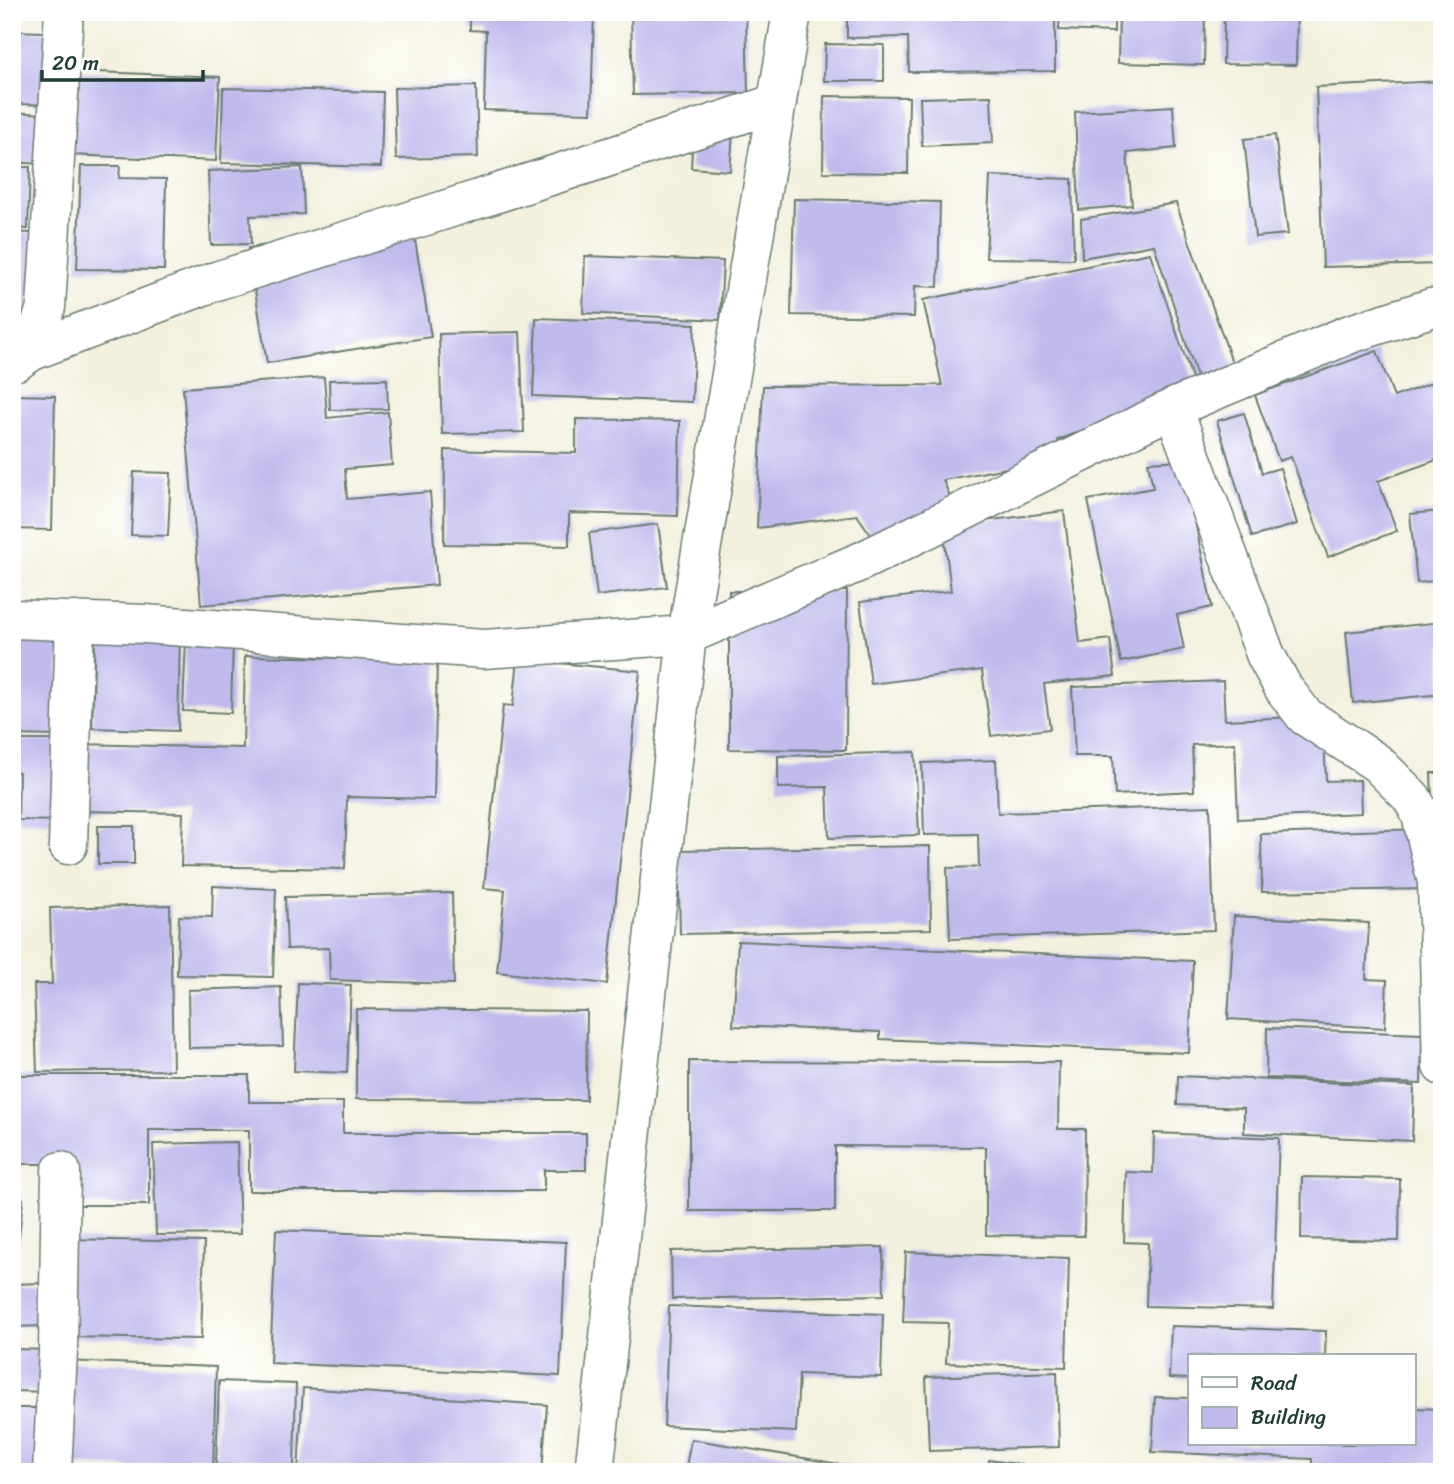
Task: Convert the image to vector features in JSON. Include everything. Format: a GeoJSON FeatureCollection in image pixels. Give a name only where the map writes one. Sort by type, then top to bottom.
{"type":"FeatureCollection","features":[{"type":"Feature","properties":{"kind":"street"},"geometry":{"type":"LineString","coordinates":[[22,357],[46,307],[64,12]]}},
{"type":"Feature","properties":{"kind":"street"},"geometry":{"type":"LineString","coordinates":[[594,1472],[687,635],[792,12]]}},
{"type":"Feature","properties":{"kind":"street"},"geometry":{"type":"LineString","coordinates":[[22,357],[219,280],[777,103]]}},
{"type":"Feature","properties":{"kind":"street"},"geometry":{"type":"LineString","coordinates":[[12,619],[484,649],[687,635],[862,561],[1172,408],[1350,334],[1431,308],[1442,307]]}},
{"type":"Feature","properties":{"kind":"street"},"geometry":{"type":"LineString","coordinates":[[1172,408],[1266,656],[1284,689],[1305,716],[1377,763],[1412,798],[1421,815],[1437,881],[1442,1066]]}},
{"type":"Feature","properties":{"kind":"street"},"geometry":{"type":"LineString","coordinates":[[68,845],[75,621]]}},
{"type":"Feature","properties":{"kind":"street"},"geometry":{"type":"LineString","coordinates":[[52,1472],[61,1171]]}},
{"type":"Feature","properties":{"kind":"building"},"geometry":{"type":"Polygon","coordinates":[[[470,12],[594,12],[591,113],[484,110],[486,31],[470,30],[470,12]]]}},
{"type":"Feature","properties":{"kind":"building"},"geometry":{"type":"Polygon","coordinates":[[[631,12],[746,12],[748,93],[633,95],[631,12]]]}},
{"type":"Feature","properties":{"kind":"building"},"geometry":{"type":"Polygon","coordinates":[[[847,12],[1055,12],[1055,71],[909,72],[908,37],[847,38],[847,12]]]}},
{"type":"Feature","properties":{"kind":"building"},"geometry":{"type":"Polygon","coordinates":[[[1060,12],[1114,12],[1114,32],[1059,30],[1060,12]]]}},
{"type":"Feature","properties":{"kind":"building"},"geometry":{"type":"Polygon","coordinates":[[[1119,12],[1205,12],[1204,65],[1118,63],[1119,12]]]}},
{"type":"Feature","properties":{"kind":"building"},"geometry":{"type":"Polygon","coordinates":[[[1224,12],[1297,12],[1296,65],[1223,64],[1224,12]]]}},
{"type":"Feature","properties":{"kind":"building"},"geometry":{"type":"Polygon","coordinates":[[[12,31],[72,33],[72,71],[220,77],[216,161],[68,155],[70,105],[12,104],[12,31]]]}},
{"type":"Feature","properties":{"kind":"building"},"geometry":{"type":"Polygon","coordinates":[[[825,44],[884,45],[884,81],[824,81],[825,44]]]}},
{"type":"Feature","properties":{"kind":"building"},"geometry":{"type":"Polygon","coordinates":[[[1442,81],[1442,264],[1323,267],[1316,87],[1442,81]]]}},
{"type":"Feature","properties":{"kind":"building"},"geometry":{"type":"Polygon","coordinates":[[[476,86],[478,157],[396,159],[394,88],[476,86]]]}},
{"type":"Feature","properties":{"kind":"building"},"geometry":{"type":"Polygon","coordinates":[[[223,88],[383,92],[381,167],[221,163],[223,88]]]}},
{"type":"Feature","properties":{"kind":"building"},"geometry":{"type":"Polygon","coordinates":[[[824,96],[909,97],[908,173],[823,172],[824,96]]]}},
{"type":"Feature","properties":{"kind":"building"},"geometry":{"type":"Polygon","coordinates":[[[991,96],[993,143],[922,146],[920,98],[991,96]]]}},
{"type":"Feature","properties":{"kind":"building"},"geometry":{"type":"Polygon","coordinates":[[[1173,106],[1176,148],[1127,153],[1132,205],[1079,210],[1075,112],[1173,106]]]}},
{"type":"Feature","properties":{"kind":"building"},"geometry":{"type":"Polygon","coordinates":[[[12,112],[59,115],[55,165],[12,162],[12,112]]]}},
{"type":"Feature","properties":{"kind":"building"},"geometry":{"type":"Polygon","coordinates":[[[693,129],[733,132],[730,171],[691,168],[693,129]]]}},
{"type":"Feature","properties":{"kind":"building"},"geometry":{"type":"Polygon","coordinates":[[[1275,135],[1288,234],[1255,237],[1244,139],[1275,135]]]}},
{"type":"Feature","properties":{"kind":"building"},"geometry":{"type":"Polygon","coordinates":[[[81,166],[120,166],[119,178],[166,179],[164,270],[77,269],[81,166]]]}},
{"type":"Feature","properties":{"kind":"building"},"geometry":{"type":"Polygon","coordinates":[[[12,167],[30,167],[28,229],[12,228],[12,167]]]}},
{"type":"Feature","properties":{"kind":"building"},"geometry":{"type":"Polygon","coordinates":[[[302,167],[304,214],[250,216],[251,244],[211,245],[208,171],[302,167]]]}},
{"type":"Feature","properties":{"kind":"building"},"geometry":{"type":"Polygon","coordinates":[[[990,176],[1072,179],[1074,259],[986,258],[990,176]]]}},
{"type":"Feature","properties":{"kind":"building"},"geometry":{"type":"Polygon","coordinates":[[[794,199],[940,202],[938,287],[915,286],[914,317],[791,315],[794,199]]]}},
{"type":"Feature","properties":{"kind":"building"},"geometry":{"type":"Polygon","coordinates":[[[1176,203],[1235,371],[1200,386],[1154,245],[1082,258],[1081,219],[1176,203]]]}},
{"type":"Feature","properties":{"kind":"building"},"geometry":{"type":"Polygon","coordinates":[[[412,221],[431,337],[267,363],[248,248],[412,221]]]}},
{"type":"Feature","properties":{"kind":"building"},"geometry":{"type":"Polygon","coordinates":[[[12,232],[50,234],[12,360],[12,232]]]}},
{"type":"Feature","properties":{"kind":"building"},"geometry":{"type":"Polygon","coordinates":[[[1150,253],[1195,387],[1090,439],[1085,429],[1058,440],[1063,452],[1038,462],[943,480],[951,499],[873,538],[857,515],[757,528],[763,386],[942,385],[923,300],[1150,253]]]}},
{"type":"Feature","properties":{"kind":"building"},"geometry":{"type":"Polygon","coordinates":[[[585,256],[723,261],[720,320],[583,313],[585,256]]]}},
{"type":"Feature","properties":{"kind":"building"},"geometry":{"type":"Polygon","coordinates":[[[536,318],[695,324],[692,402],[533,396],[536,318]]]}},
{"type":"Feature","properties":{"kind":"building"},"geometry":{"type":"Polygon","coordinates":[[[520,332],[524,432],[442,434],[439,334],[520,332]]]}},
{"type":"Feature","properties":{"kind":"building"},"geometry":{"type":"Polygon","coordinates":[[[1377,351],[1394,397],[1439,380],[1442,387],[1442,458],[1378,481],[1397,531],[1328,557],[1291,457],[1279,461],[1255,395],[1377,351]]]}},
{"type":"Feature","properties":{"kind":"building"},"geometry":{"type":"Polygon","coordinates":[[[324,377],[327,418],[388,412],[392,465],[345,469],[347,499],[430,492],[437,585],[201,605],[183,388],[324,377]]]}},
{"type":"Feature","properties":{"kind":"building"},"geometry":{"type":"Polygon","coordinates":[[[387,379],[388,409],[330,410],[329,380],[387,379]]]}},
{"type":"Feature","properties":{"kind":"building"},"geometry":{"type":"Polygon","coordinates":[[[12,395],[55,396],[52,530],[12,529],[12,395]]]}},
{"type":"Feature","properties":{"kind":"building"},"geometry":{"type":"Polygon","coordinates":[[[1244,413],[1262,473],[1280,468],[1297,524],[1252,537],[1217,421],[1244,413]]]}},
{"type":"Feature","properties":{"kind":"building"},"geometry":{"type":"Polygon","coordinates":[[[576,419],[680,421],[678,516],[569,513],[569,546],[444,544],[445,450],[576,453],[576,419]]]}},
{"type":"Feature","properties":{"kind":"building"},"geometry":{"type":"Polygon","coordinates":[[[1183,460],[1212,607],[1177,615],[1184,649],[1121,662],[1088,500],[1153,488],[1148,462],[1183,460]]]}},
{"type":"Feature","properties":{"kind":"building"},"geometry":{"type":"Polygon","coordinates":[[[134,472],[171,473],[168,536],[131,535],[134,472]]]}},
{"type":"Feature","properties":{"kind":"building"},"geometry":{"type":"Polygon","coordinates":[[[1064,511],[1080,643],[1110,639],[1115,676],[1044,684],[1050,729],[991,736],[982,670],[871,684],[860,602],[951,591],[943,526],[1064,511]]]}},
{"type":"Feature","properties":{"kind":"building"},"geometry":{"type":"Polygon","coordinates":[[[1442,511],[1442,580],[1417,583],[1410,514],[1442,511]]]}},
{"type":"Feature","properties":{"kind":"building"},"geometry":{"type":"Polygon","coordinates":[[[658,524],[667,587],[597,596],[589,533],[658,524]]]}},
{"type":"Feature","properties":{"kind":"building"},"geometry":{"type":"Polygon","coordinates":[[[729,591],[847,591],[846,750],[729,749],[729,591]]]}},
{"type":"Feature","properties":{"kind":"building"},"geometry":{"type":"Polygon","coordinates":[[[1442,622],[1442,694],[1353,703],[1346,632],[1442,622]]]}},
{"type":"Feature","properties":{"kind":"building"},"geometry":{"type":"Polygon","coordinates":[[[12,630],[60,633],[59,736],[12,735],[12,630]]]}},
{"type":"Feature","properties":{"kind":"building"},"geometry":{"type":"Polygon","coordinates":[[[95,631],[180,634],[178,731],[92,728],[95,631]]]}},
{"type":"Feature","properties":{"kind":"building"},"geometry":{"type":"Polygon","coordinates":[[[186,638],[233,640],[231,713],[183,711],[186,638]]]}},
{"type":"Feature","properties":{"kind":"building"},"geometry":{"type":"Polygon","coordinates":[[[245,656],[437,660],[434,799],[347,797],[345,869],[181,866],[183,813],[77,811],[78,744],[243,748],[245,656]]]}},
{"type":"Feature","properties":{"kind":"building"},"geometry":{"type":"Polygon","coordinates":[[[518,659],[640,671],[607,984],[497,972],[505,890],[484,888],[503,705],[513,706],[518,659]]]}},
{"type":"Feature","properties":{"kind":"building"},"geometry":{"type":"Polygon","coordinates":[[[1223,681],[1225,720],[1323,716],[1326,781],[1360,780],[1361,813],[1238,819],[1235,743],[1192,745],[1194,791],[1115,795],[1113,756],[1075,756],[1072,687],[1223,681]]]}},
{"type":"Feature","properties":{"kind":"building"},"geometry":{"type":"Polygon","coordinates":[[[12,740],[61,740],[59,821],[18,820],[19,772],[12,772],[12,740]]]}},
{"type":"Feature","properties":{"kind":"building"},"geometry":{"type":"Polygon","coordinates":[[[915,752],[919,835],[829,838],[827,787],[778,788],[778,756],[915,752]]]}},
{"type":"Feature","properties":{"kind":"building"},"geometry":{"type":"Polygon","coordinates":[[[996,760],[998,813],[1210,806],[1214,930],[950,939],[947,868],[979,867],[978,834],[924,835],[922,763],[996,760]]]}},
{"type":"Feature","properties":{"kind":"building"},"geometry":{"type":"Polygon","coordinates":[[[1431,773],[1442,773],[1442,826],[1433,827],[1431,773]]]}},
{"type":"Feature","properties":{"kind":"building"},"geometry":{"type":"Polygon","coordinates":[[[98,826],[134,826],[134,864],[98,864],[98,826]]]}},
{"type":"Feature","properties":{"kind":"building"},"geometry":{"type":"Polygon","coordinates":[[[1423,829],[1425,889],[1262,892],[1261,834],[1423,829]]]}},
{"type":"Feature","properties":{"kind":"building"},"geometry":{"type":"Polygon","coordinates":[[[930,846],[931,929],[680,934],[678,850],[930,846]]]}},
{"type":"Feature","properties":{"kind":"building"},"geometry":{"type":"Polygon","coordinates":[[[213,886],[276,889],[273,977],[177,975],[179,916],[212,917],[213,886]]]}},
{"type":"Feature","properties":{"kind":"building"},"geometry":{"type":"Polygon","coordinates":[[[452,893],[454,984],[330,980],[329,948],[287,949],[285,897],[452,893]]]}},
{"type":"Feature","properties":{"kind":"building"},"geometry":{"type":"Polygon","coordinates":[[[170,905],[173,1070],[37,1072],[34,984],[52,984],[50,908],[170,905]]]}},
{"type":"Feature","properties":{"kind":"building"},"geometry":{"type":"Polygon","coordinates":[[[1234,916],[1369,923],[1366,979],[1387,980],[1385,1028],[1228,1019],[1234,916]]]}},
{"type":"Feature","properties":{"kind":"building"},"geometry":{"type":"Polygon","coordinates":[[[738,941],[1193,961],[1189,1053],[880,1039],[880,1032],[733,1026],[738,941]]]}},
{"type":"Feature","properties":{"kind":"building"},"geometry":{"type":"Polygon","coordinates":[[[298,983],[351,985],[347,1073],[294,1071],[298,983]]]}},
{"type":"Feature","properties":{"kind":"building"},"geometry":{"type":"Polygon","coordinates":[[[281,987],[283,1046],[189,1048],[188,990],[281,987]]]}},
{"type":"Feature","properties":{"kind":"building"},"geometry":{"type":"Polygon","coordinates":[[[356,1009],[587,1011],[586,1100],[356,1099],[356,1009]]]}},
{"type":"Feature","properties":{"kind":"building"},"geometry":{"type":"Polygon","coordinates":[[[1267,1028],[1422,1034],[1421,1084],[1266,1078],[1267,1028]]]}},
{"type":"Feature","properties":{"kind":"building"},"geometry":{"type":"Polygon","coordinates":[[[689,1061],[1059,1062],[1058,1129],[1085,1129],[1084,1236],[986,1235],[986,1147],[835,1146],[835,1211],[689,1211],[689,1061]]]}},
{"type":"Feature","properties":{"kind":"building"},"geometry":{"type":"Polygon","coordinates":[[[12,1075],[249,1075],[249,1102],[343,1102],[343,1133],[586,1133],[586,1170],[544,1170],[544,1191],[249,1191],[249,1130],[149,1130],[149,1205],[76,1205],[76,1164],[12,1164],[12,1075]]]}},
{"type":"Feature","properties":{"kind":"building"},"geometry":{"type":"Polygon","coordinates":[[[1178,1076],[1414,1086],[1412,1141],[1244,1133],[1244,1108],[1177,1105],[1178,1076]]]}},
{"type":"Feature","properties":{"kind":"building"},"geometry":{"type":"Polygon","coordinates":[[[1154,1133],[1279,1138],[1273,1309],[1146,1306],[1148,1243],[1124,1242],[1126,1172],[1153,1173],[1154,1133]]]}},
{"type":"Feature","properties":{"kind":"building"},"geometry":{"type":"Polygon","coordinates":[[[237,1142],[240,1234],[156,1235],[153,1144],[237,1142]]]}},
{"type":"Feature","properties":{"kind":"building"},"geometry":{"type":"Polygon","coordinates":[[[1302,1177],[1400,1179],[1399,1241],[1301,1239],[1302,1177]]]}},
{"type":"Feature","properties":{"kind":"building"},"geometry":{"type":"Polygon","coordinates":[[[12,1198],[23,1199],[18,1246],[12,1246],[12,1198]]]}},
{"type":"Feature","properties":{"kind":"building"},"geometry":{"type":"Polygon","coordinates":[[[276,1230],[566,1242],[560,1376],[270,1363],[276,1230]]]}},
{"type":"Feature","properties":{"kind":"building"},"geometry":{"type":"Polygon","coordinates":[[[66,1239],[204,1242],[201,1339],[63,1337],[66,1239]]]}},
{"type":"Feature","properties":{"kind":"building"},"geometry":{"type":"Polygon","coordinates":[[[883,1247],[884,1295],[672,1299],[671,1251],[883,1247]]]}},
{"type":"Feature","properties":{"kind":"building"},"geometry":{"type":"Polygon","coordinates":[[[906,1252],[1069,1258],[1066,1367],[946,1363],[948,1323],[903,1322],[906,1252]]]}},
{"type":"Feature","properties":{"kind":"building"},"geometry":{"type":"Polygon","coordinates":[[[41,1283],[43,1326],[12,1327],[12,1284],[41,1283]]]}},
{"type":"Feature","properties":{"kind":"building"},"geometry":{"type":"Polygon","coordinates":[[[669,1306],[883,1314],[881,1377],[799,1374],[796,1432],[664,1426],[669,1306]]]}},
{"type":"Feature","properties":{"kind":"building"},"geometry":{"type":"Polygon","coordinates":[[[1171,1326],[1326,1331],[1325,1354],[1188,1354],[1188,1379],[1169,1378],[1171,1326]]]}},
{"type":"Feature","properties":{"kind":"building"},"geometry":{"type":"Polygon","coordinates":[[[12,1349],[50,1350],[49,1392],[12,1391],[12,1349]]]}},
{"type":"Feature","properties":{"kind":"building"},"geometry":{"type":"Polygon","coordinates":[[[63,1361],[216,1367],[213,1471],[59,1465],[63,1361]]]}},
{"type":"Feature","properties":{"kind":"building"},"geometry":{"type":"Polygon","coordinates":[[[1057,1372],[1059,1447],[929,1451],[926,1377],[1057,1372]]]}},
{"type":"Feature","properties":{"kind":"building"},"geometry":{"type":"Polygon","coordinates":[[[219,1381],[296,1384],[294,1467],[216,1465],[219,1381]]]}},
{"type":"Feature","properties":{"kind":"building"},"geometry":{"type":"Polygon","coordinates":[[[303,1388],[547,1405],[542,1472],[298,1472],[303,1388]]]}},
{"type":"Feature","properties":{"kind":"building"},"geometry":{"type":"Polygon","coordinates":[[[1155,1397],[1188,1398],[1188,1446],[1416,1446],[1416,1408],[1442,1409],[1442,1471],[1312,1472],[1312,1459],[1152,1452],[1155,1397]]]}},
{"type":"Feature","properties":{"kind":"building"},"geometry":{"type":"Polygon","coordinates":[[[14,1408],[44,1408],[44,1472],[14,1472],[14,1408]]]}},
{"type":"Feature","properties":{"kind":"building"},"geometry":{"type":"Polygon","coordinates":[[[691,1439],[875,1470],[875,1472],[685,1472],[691,1439]]]}},
{"type":"Feature","properties":{"kind":"building"},"geometry":{"type":"Polygon","coordinates":[[[989,1460],[1061,1470],[1061,1472],[987,1472],[989,1460]]]}}]}
